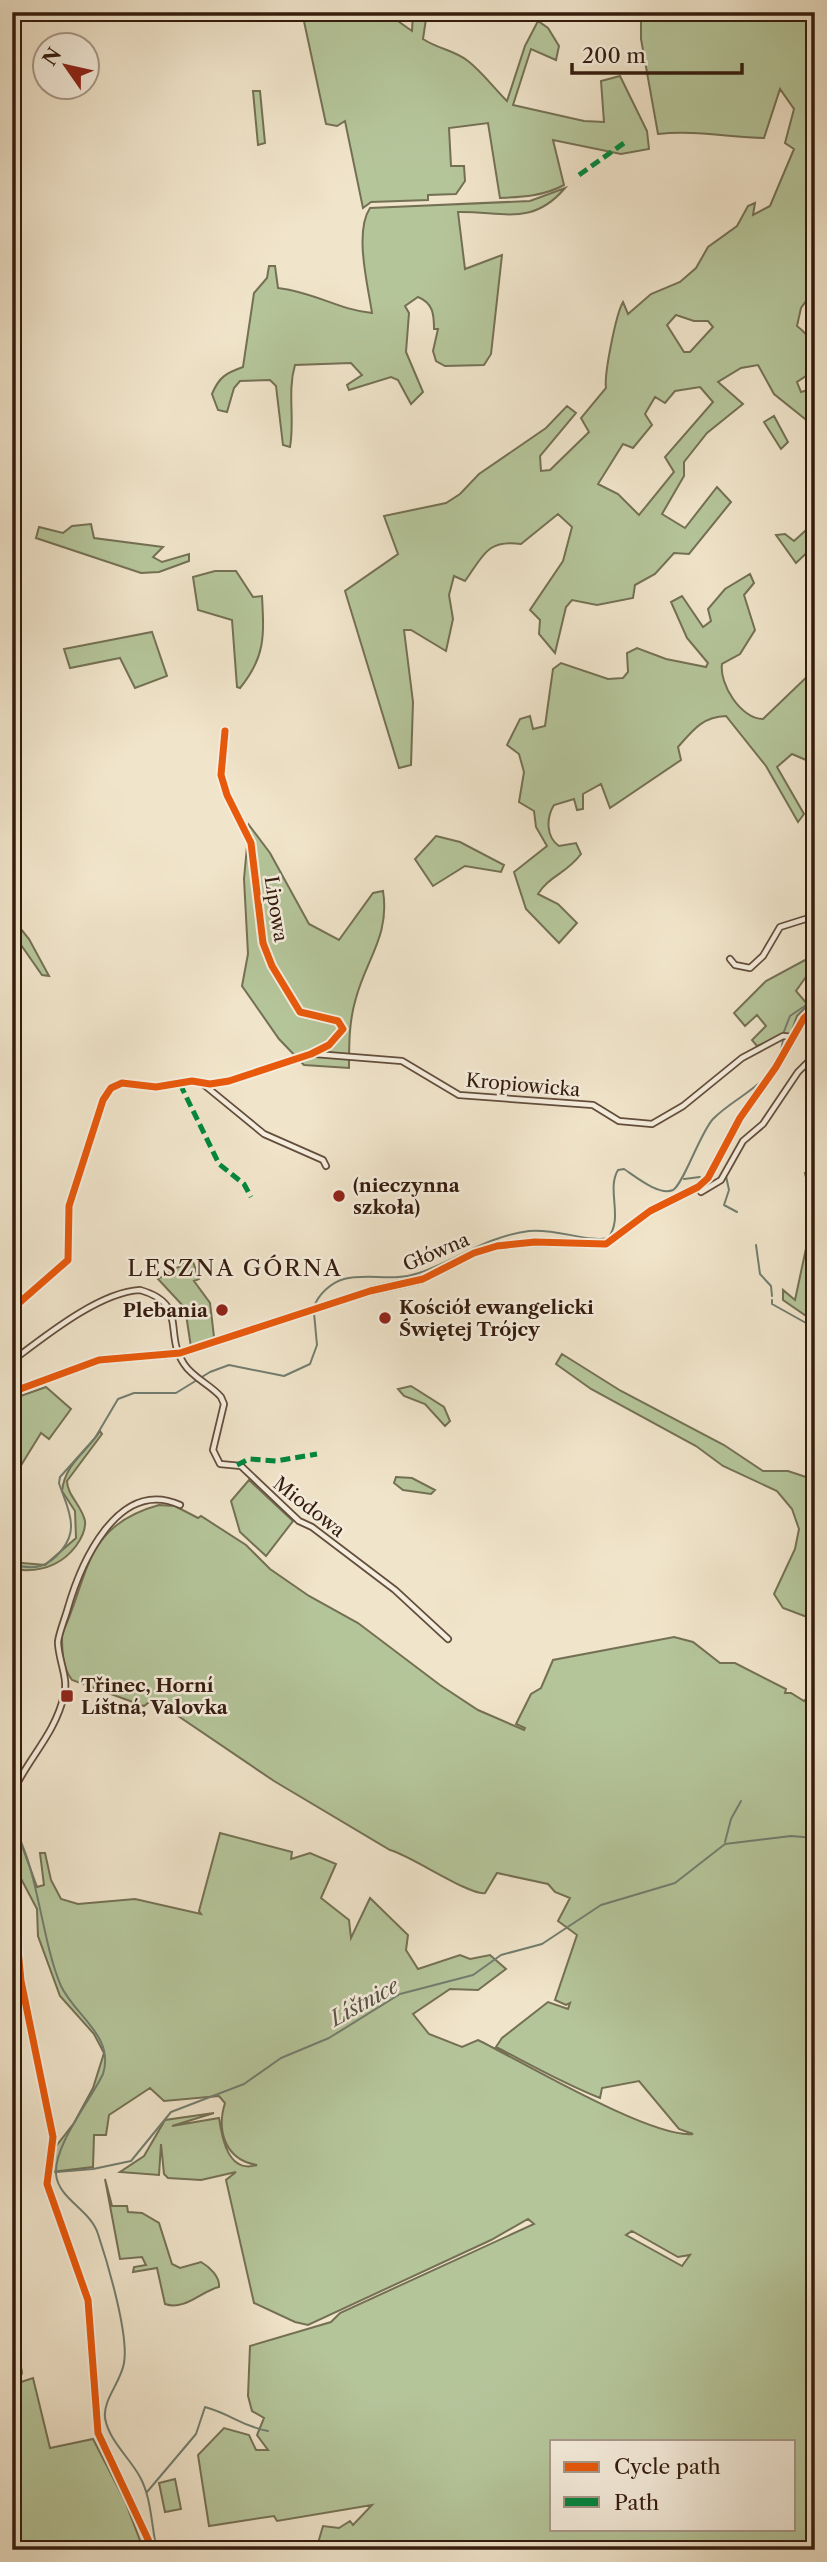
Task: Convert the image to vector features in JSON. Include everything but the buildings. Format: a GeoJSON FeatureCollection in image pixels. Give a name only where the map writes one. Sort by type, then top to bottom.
{"type":"FeatureCollection","features":[{"type":"Feature","properties":{"kind":"street","name":"Lipowa"},"geometry":{"type":"LineString","coordinates":[[12,1309],[68,1260],[69,1206],[107,1093],[122,1083],[156,1087],[192,1081],[229,1081],[311,1054],[329,1045],[343,1029],[341,1023],[333,1019],[307,1016],[300,1012],[268,956],[260,922],[251,843],[227,795],[221,775],[225,731]]}},
{"type":"Feature","properties":{"kind":"street"},"geometry":{"type":"LineString","coordinates":[[730,958],[735,965],[750,968],[763,956],[780,927],[815,916]]}},
{"type":"Feature","properties":{"kind":"street","name":"Główna"},"geometry":{"type":"LineString","coordinates":[[12,1392],[99,1360],[180,1353],[370,1291],[423,1279],[474,1253],[497,1246],[524,1242],[606,1244],[650,1211],[708,1178],[740,1118],[776,1067],[804,1018],[815,1009]]}},
{"type":"Feature","properties":{"kind":"street","name":"Kropiowicka"},"geometry":{"type":"LineString","coordinates":[[311,1054],[334,1053],[402,1060],[459,1096],[598,1106],[619,1121],[652,1124],[684,1106],[741,1058],[783,1036],[793,1037]]}},
{"type":"Feature","properties":{"kind":"street"},"geometry":{"type":"LineString","coordinates":[[701,1192],[721,1180],[743,1141],[763,1124],[798,1072],[811,1059]]}},
{"type":"Feature","properties":{"kind":"street"},"geometry":{"type":"LineString","coordinates":[[203,1083],[264,1134],[323,1160],[326,1166]]}},
{"type":"Feature","properties":{"kind":"street"},"geometry":{"type":"LineString","coordinates":[[12,1361],[66,1320],[132,1290],[140,1290],[167,1304],[173,1315],[180,1353]]}},
{"type":"Feature","properties":{"kind":"street","name":"Miodowa"},"geometry":{"type":"LineString","coordinates":[[180,1353],[184,1364],[218,1392],[223,1404],[213,1450],[220,1464],[241,1466],[299,1521],[312,1527],[395,1590],[448,1639]]}},
{"type":"Feature","properties":{"kind":"street"},"geometry":{"type":"LineString","coordinates":[[12,1794],[49,1737],[65,1693],[58,1641],[71,1595],[92,1544],[113,1521],[138,1506],[160,1498],[180,1505]]}},
{"type":"Feature","properties":{"kind":"street"},"geometry":{"type":"LineString","coordinates":[[12,1886],[21,1981],[53,2137],[47,2185],[89,2300],[98,2432],[153,2550]]}},
{"type":"Feature","properties":{"kind":"green space"},"geometry":{"type":"Polygon","coordinates":[[[302,12],[385,12],[412,31],[413,12],[427,12],[423,39],[468,61],[507,101],[525,46],[538,21],[548,28],[559,46],[556,60],[531,49],[513,105],[584,121],[604,122],[601,81],[620,76],[647,131],[649,149],[621,154],[553,140],[564,185],[541,194],[500,198],[488,123],[449,128],[451,166],[464,166],[465,181],[456,194],[428,195],[428,200],[371,202],[363,208],[345,121],[337,126],[326,124],[302,12]]]}},
{"type":"Feature","properties":{"kind":"green space"},"geometry":{"type":"Polygon","coordinates":[[[641,12],[815,12],[815,193],[808,208],[815,212],[815,289],[801,308],[797,326],[807,335],[812,345],[815,370],[797,382],[801,392],[815,388],[815,427],[774,394],[758,365],[741,368],[718,382],[743,404],[707,433],[684,462],[684,476],[662,514],[685,528],[717,487],[731,502],[689,554],[674,553],[655,574],[635,585],[633,598],[597,605],[572,600],[566,607],[555,653],[539,634],[540,620],[530,610],[563,561],[572,527],[558,514],[521,544],[500,544],[487,551],[465,581],[454,576],[449,595],[453,619],[446,651],[411,630],[404,630],[413,702],[411,765],[399,768],[345,591],[398,554],[384,516],[446,503],[460,494],[479,474],[546,428],[567,406],[576,413],[540,456],[541,471],[550,470],[589,432],[581,418],[606,388],[611,344],[623,302],[628,314],[651,294],[680,282],[696,268],[708,247],[737,226],[748,206],[755,203],[753,215],[770,206],[794,149],[785,143],[794,109],[780,89],[764,138],[697,133],[658,134],[641,39],[641,12]],[[676,315],[667,325],[684,352],[690,352],[713,327],[708,321],[694,321],[676,315]],[[700,387],[675,391],[665,403],[655,397],[645,414],[652,425],[633,448],[623,444],[598,484],[618,494],[639,515],[674,472],[665,457],[713,402],[700,387]]]}},
{"type":"Feature","properties":{"kind":"green space"},"geometry":{"type":"Polygon","coordinates":[[[253,91],[260,91],[265,143],[258,145],[253,91]]]}},
{"type":"Feature","properties":{"kind":"green space"},"geometry":{"type":"Polygon","coordinates":[[[565,188],[541,208],[528,212],[458,212],[465,269],[502,255],[491,354],[484,365],[445,366],[436,361],[433,351],[438,329],[434,329],[430,306],[418,297],[405,306],[409,313],[406,352],[423,392],[411,404],[398,380],[391,377],[349,390],[347,385],[362,375],[351,363],[295,365],[290,447],[283,445],[276,386],[270,380],[240,381],[234,388],[227,412],[218,410],[212,394],[224,376],[243,367],[254,293],[267,278],[269,266],[275,266],[278,288],[372,313],[363,245],[365,218],[370,208],[530,201],[565,188]]]}},
{"type":"Feature","properties":{"kind":"green space"},"geometry":{"type":"Polygon","coordinates":[[[774,416],[788,442],[781,449],[764,422],[774,416]]]}},
{"type":"Feature","properties":{"kind":"green space"},"geometry":{"type":"Polygon","coordinates":[[[815,522],[815,545],[796,563],[776,535],[785,534],[794,541],[815,522]]]}},
{"type":"Feature","properties":{"kind":"green space"},"geometry":{"type":"Polygon","coordinates":[[[91,524],[94,538],[163,547],[153,557],[162,562],[189,554],[189,561],[159,572],[141,573],[36,538],[39,527],[63,533],[72,526],[91,524]]]}},
{"type":"Feature","properties":{"kind":"green space"},"geometry":{"type":"Polygon","coordinates":[[[215,571],[236,571],[253,597],[262,596],[262,645],[255,666],[240,688],[237,687],[232,620],[198,610],[193,577],[215,571]]]}},
{"type":"Feature","properties":{"kind":"green space"},"geometry":{"type":"Polygon","coordinates":[[[750,574],[754,583],[744,595],[755,630],[740,654],[722,664],[724,681],[740,707],[763,719],[815,669],[815,753],[806,760],[792,754],[777,767],[804,814],[798,822],[766,766],[726,716],[704,722],[678,747],[681,760],[610,808],[601,784],[583,794],[583,809],[577,810],[574,799],[554,805],[549,821],[552,838],[559,846],[576,843],[581,854],[538,894],[558,904],[577,923],[559,943],[526,909],[514,872],[547,846],[536,827],[534,811],[519,802],[524,772],[519,754],[507,745],[520,719],[530,716],[533,729],[545,726],[553,669],[561,663],[608,679],[623,678],[628,672],[627,653],[637,648],[666,659],[706,667],[708,663],[687,638],[671,602],[682,596],[703,627],[711,621],[708,609],[725,589],[750,574]]]}},
{"type":"Feature","properties":{"kind":"green space"},"geometry":{"type":"Polygon","coordinates":[[[152,632],[167,676],[135,688],[120,658],[70,668],[64,649],[152,632]]]}},
{"type":"Feature","properties":{"kind":"green space"},"geometry":{"type":"Polygon","coordinates":[[[249,825],[270,853],[309,924],[339,940],[373,893],[383,891],[384,907],[380,934],[352,1015],[349,1068],[304,1065],[279,1039],[242,986],[248,954],[244,879],[249,825]]]}},
{"type":"Feature","properties":{"kind":"green space"},"geometry":{"type":"Polygon","coordinates":[[[436,836],[460,842],[504,865],[501,872],[465,866],[433,886],[415,859],[436,836]]]}},
{"type":"Feature","properties":{"kind":"green space"},"geometry":{"type":"Polygon","coordinates":[[[12,918],[29,939],[49,976],[42,975],[12,932],[12,918]]]}},
{"type":"Feature","properties":{"kind":"green space"},"geometry":{"type":"Polygon","coordinates":[[[805,960],[813,967],[796,991],[808,1005],[797,1016],[791,1033],[757,1046],[752,1040],[766,1026],[757,1015],[745,1026],[734,1013],[766,981],[805,960]]]}},
{"type":"Feature","properties":{"kind":"green space"},"geometry":{"type":"Polygon","coordinates":[[[815,1171],[815,1322],[783,1300],[783,1290],[795,1300],[814,1211],[805,1173],[815,1171]]]}},
{"type":"Feature","properties":{"kind":"green space"},"geometry":{"type":"Polygon","coordinates":[[[192,1259],[199,1279],[194,1281],[210,1303],[214,1337],[191,1347],[185,1308],[158,1279],[192,1259]]]}},
{"type":"Feature","properties":{"kind":"green space"},"geometry":{"type":"Polygon","coordinates":[[[562,1354],[621,1391],[724,1445],[763,1471],[788,1471],[815,1480],[815,1620],[783,1608],[774,1594],[795,1549],[799,1529],[792,1509],[777,1491],[723,1466],[696,1446],[591,1389],[556,1364],[562,1354]]]}},
{"type":"Feature","properties":{"kind":"green space"},"geometry":{"type":"Polygon","coordinates":[[[411,1386],[444,1407],[450,1421],[445,1426],[425,1404],[404,1396],[398,1389],[411,1386]]]}},
{"type":"Feature","properties":{"kind":"green space"},"geometry":{"type":"Polygon","coordinates":[[[46,1387],[71,1409],[49,1439],[41,1433],[12,1480],[12,1399],[46,1387]]]}},
{"type":"Feature","properties":{"kind":"green space"},"geometry":{"type":"Polygon","coordinates":[[[100,1431],[102,1434],[67,1481],[69,1491],[85,1521],[80,1541],[56,1564],[31,1570],[12,1569],[12,1562],[45,1565],[76,1538],[75,1511],[62,1491],[64,1481],[72,1465],[100,1431]]]}},
{"type":"Feature","properties":{"kind":"green space"},"geometry":{"type":"Polygon","coordinates":[[[396,1477],[412,1478],[435,1490],[431,1494],[403,1490],[394,1483],[396,1477]]]}},
{"type":"Feature","properties":{"kind":"green space"},"geometry":{"type":"Polygon","coordinates":[[[249,1480],[293,1521],[266,1556],[240,1532],[231,1501],[249,1480]]]}},
{"type":"Feature","properties":{"kind":"green space"},"geometry":{"type":"Polygon","coordinates":[[[159,1505],[175,1506],[198,1518],[201,1516],[246,1545],[270,1569],[309,1596],[358,1623],[440,1685],[478,1710],[524,1730],[525,1728],[516,1724],[531,1694],[541,1688],[553,1660],[674,1637],[693,1642],[720,1663],[735,1663],[786,1689],[785,1693],[791,1693],[804,1701],[807,1698],[815,1702],[815,2550],[316,2550],[323,2526],[339,2528],[350,2521],[353,2525],[372,2505],[277,2521],[274,2516],[209,2526],[198,2455],[224,2428],[249,2435],[256,2450],[268,2450],[257,2435],[264,2418],[252,2411],[248,2396],[250,2346],[331,2322],[340,2313],[534,2224],[528,2219],[491,2240],[308,2325],[295,2322],[254,2303],[226,2180],[236,2172],[201,2180],[168,2178],[164,2174],[161,2144],[159,2175],[120,2172],[144,2156],[165,2120],[214,2113],[172,2126],[219,2118],[225,2144],[233,2159],[247,2166],[257,2165],[238,2157],[226,2143],[222,2124],[225,2103],[219,2096],[164,2101],[150,2088],[109,2115],[106,2135],[94,2135],[93,2167],[51,2172],[54,2149],[74,2123],[93,2088],[104,2053],[94,2034],[60,1996],[38,1936],[37,1909],[18,1873],[12,1847],[12,1818],[37,1887],[44,1885],[40,1853],[45,1853],[51,1880],[61,1899],[78,1904],[135,1899],[201,1914],[199,1911],[220,1833],[292,1852],[291,1859],[310,1853],[336,1864],[321,1898],[349,1920],[351,1938],[370,1898],[408,1935],[406,1950],[418,1969],[460,1955],[470,1959],[490,1955],[506,1969],[478,1990],[450,1989],[413,2014],[429,2034],[462,2047],[478,2040],[618,2112],[674,2132],[693,2134],[679,2129],[639,2081],[602,2088],[600,2098],[496,2047],[502,2038],[548,2002],[568,2009],[570,2003],[566,2005],[555,2000],[577,1935],[558,1921],[570,1898],[555,1892],[548,1884],[497,1873],[485,1893],[467,1888],[390,1850],[274,1781],[153,1699],[144,1706],[72,1680],[64,1664],[62,1634],[92,1556],[115,1526],[134,1514],[159,1505]],[[632,2231],[626,2235],[682,2266],[690,2255],[678,2257],[632,2231]]]}},
{"type":"Feature","properties":{"kind":"green space"},"geometry":{"type":"Polygon","coordinates":[[[105,2179],[112,2206],[127,2206],[128,2212],[142,2213],[159,2223],[172,2264],[180,2268],[201,2262],[214,2273],[219,2287],[186,2303],[165,2304],[157,2268],[133,2272],[134,2267],[146,2265],[142,2257],[120,2259],[105,2179]]]}},
{"type":"Feature","properties":{"kind":"green space"},"geometry":{"type":"Polygon","coordinates":[[[12,2331],[16,2335],[22,2373],[19,2380],[12,2381],[12,2331]]]}},
{"type":"Feature","properties":{"kind":"green space"},"geometry":{"type":"Polygon","coordinates":[[[33,2378],[50,2448],[93,2439],[125,2501],[141,2543],[123,2550],[12,2550],[12,2385],[33,2378]]]}},
{"type":"Feature","properties":{"kind":"green space"},"geometry":{"type":"Polygon","coordinates":[[[175,2479],[181,2509],[165,2512],[159,2483],[175,2479]]]}},
{"type":"Feature","properties":{"kind":"waterway"},"geometry":{"type":"LineString","coordinates":[[783,1034],[790,1016],[815,999]]}},
{"type":"Feature","properties":{"kind":"waterway"},"geometry":{"type":"LineString","coordinates":[[314,1307],[325,1290],[344,1279],[410,1276],[486,1243],[514,1234],[539,1231],[592,1239],[608,1238],[615,1222],[614,1186],[618,1170],[624,1169],[655,1188],[673,1190],[682,1179],[713,1119],[765,1078],[780,1055],[783,1040]]}},
{"type":"Feature","properties":{"kind":"waterway"},"geometry":{"type":"LineString","coordinates":[[726,1176],[729,1190],[724,1205],[737,1212]]}},
{"type":"Feature","properties":{"kind":"waterway"},"geometry":{"type":"LineString","coordinates":[[684,1179],[700,1177]]}},
{"type":"Feature","properties":{"kind":"waterway"},"geometry":{"type":"LineString","coordinates":[[756,1245],[760,1274],[771,1286],[772,1296]]}},
{"type":"Feature","properties":{"kind":"waterway"},"geometry":{"type":"LineString","coordinates":[[772,1300],[772,1304],[815,1328]]}},
{"type":"Feature","properties":{"kind":"waterway"},"geometry":{"type":"LineString","coordinates":[[12,1565],[30,1567],[46,1564],[66,1544],[71,1531],[71,1520],[59,1483],[60,1477],[95,1438],[118,1399],[134,1393],[176,1393],[210,1372],[229,1365],[284,1376],[310,1364],[317,1345],[314,1313]]}},
{"type":"Feature","properties":{"kind":"waterway"},"geometry":{"type":"LineString","coordinates":[[725,1842],[731,1819],[741,1801]]}},
{"type":"Feature","properties":{"kind":"waterway","name":"Líštnice"},"geometry":{"type":"LineString","coordinates":[[12,1825],[28,1860],[61,1986],[99,2037],[103,2048],[103,2074],[67,2137],[57,2162],[56,2174],[62,2191],[94,2226],[112,2281],[125,2351],[122,2370],[107,2404],[105,2418],[111,2434],[144,2485],[157,2550]]}},
{"type":"Feature","properties":{"kind":"waterway","name":"Líštnice"},"geometry":{"type":"LineString","coordinates":[[56,2172],[93,2169],[131,2161],[171,2112],[244,2084],[281,2058],[329,2038],[400,1994],[473,1975],[501,1955],[542,1944],[601,1905],[675,1883],[725,1844],[791,1836],[815,1838]]}},
{"type":"Feature","properties":{"kind":"waterway"},"geometry":{"type":"LineString","coordinates":[[147,2492],[196,2434],[205,2407],[268,2431]]}},
{"type":"Feature","properties":{"kind":"marked path"},"geometry":{"type":"LineString","coordinates":[[579,175],[624,143]]}},
{"type":"Feature","properties":{"kind":"marked path"},"geometry":{"type":"LineString","coordinates":[[180,1084],[219,1164],[244,1184],[251,1197]]}},
{"type":"Feature","properties":{"kind":"marked path"},"geometry":{"type":"LineString","coordinates":[[237,1465],[249,1459],[276,1461],[317,1454]]}},
{"type":"Feature","properties":{"kind":"cycle path"},"geometry":{"type":"LineString","coordinates":[[12,1309],[68,1260],[69,1206],[103,1100],[111,1088],[122,1083],[156,1087],[192,1081],[210,1084],[229,1081],[311,1054],[329,1045],[343,1029],[338,1021],[300,1012],[272,966],[263,943],[251,843],[227,795],[221,775],[225,731]]}},
{"type":"Feature","properties":{"kind":"cycle path"},"geometry":{"type":"LineString","coordinates":[[12,1392],[99,1360],[180,1353],[370,1291],[423,1279],[474,1253],[497,1246],[535,1242],[606,1244],[650,1211],[698,1187],[708,1178],[740,1118],[776,1067],[804,1018],[815,1008]]}},
{"type":"Feature","properties":{"kind":"cycle path"},"geometry":{"type":"LineString","coordinates":[[12,1887],[21,1981],[53,2137],[47,2184],[88,2300],[98,2433],[153,2550]]}},
{"type":"Feature","properties":{"kind":"place","name":"(nieczynna szkoła)"},"geometry":{"type":"Point","coordinates":[339,1196]}},
{"type":"Feature","properties":{"kind":"place","name":"Plebania"},"geometry":{"type":"Point","coordinates":[222,1310]}},
{"type":"Feature","properties":{"kind":"place","name":"Kościół ewangelicki Świętej Trójcy"},"geometry":{"type":"Point","coordinates":[385,1318]}},
{"type":"Feature","properties":{"kind":"place","name":"Třinec, Horní Líštná, Valovka"},"geometry":{"type":"Point","coordinates":[67,1696]}},
{"type":"Feature","properties":{"kind":"district","name":"LESZNA GÓRNA"},"geometry":{"type":"Point","coordinates":[235,1268]}}]}
